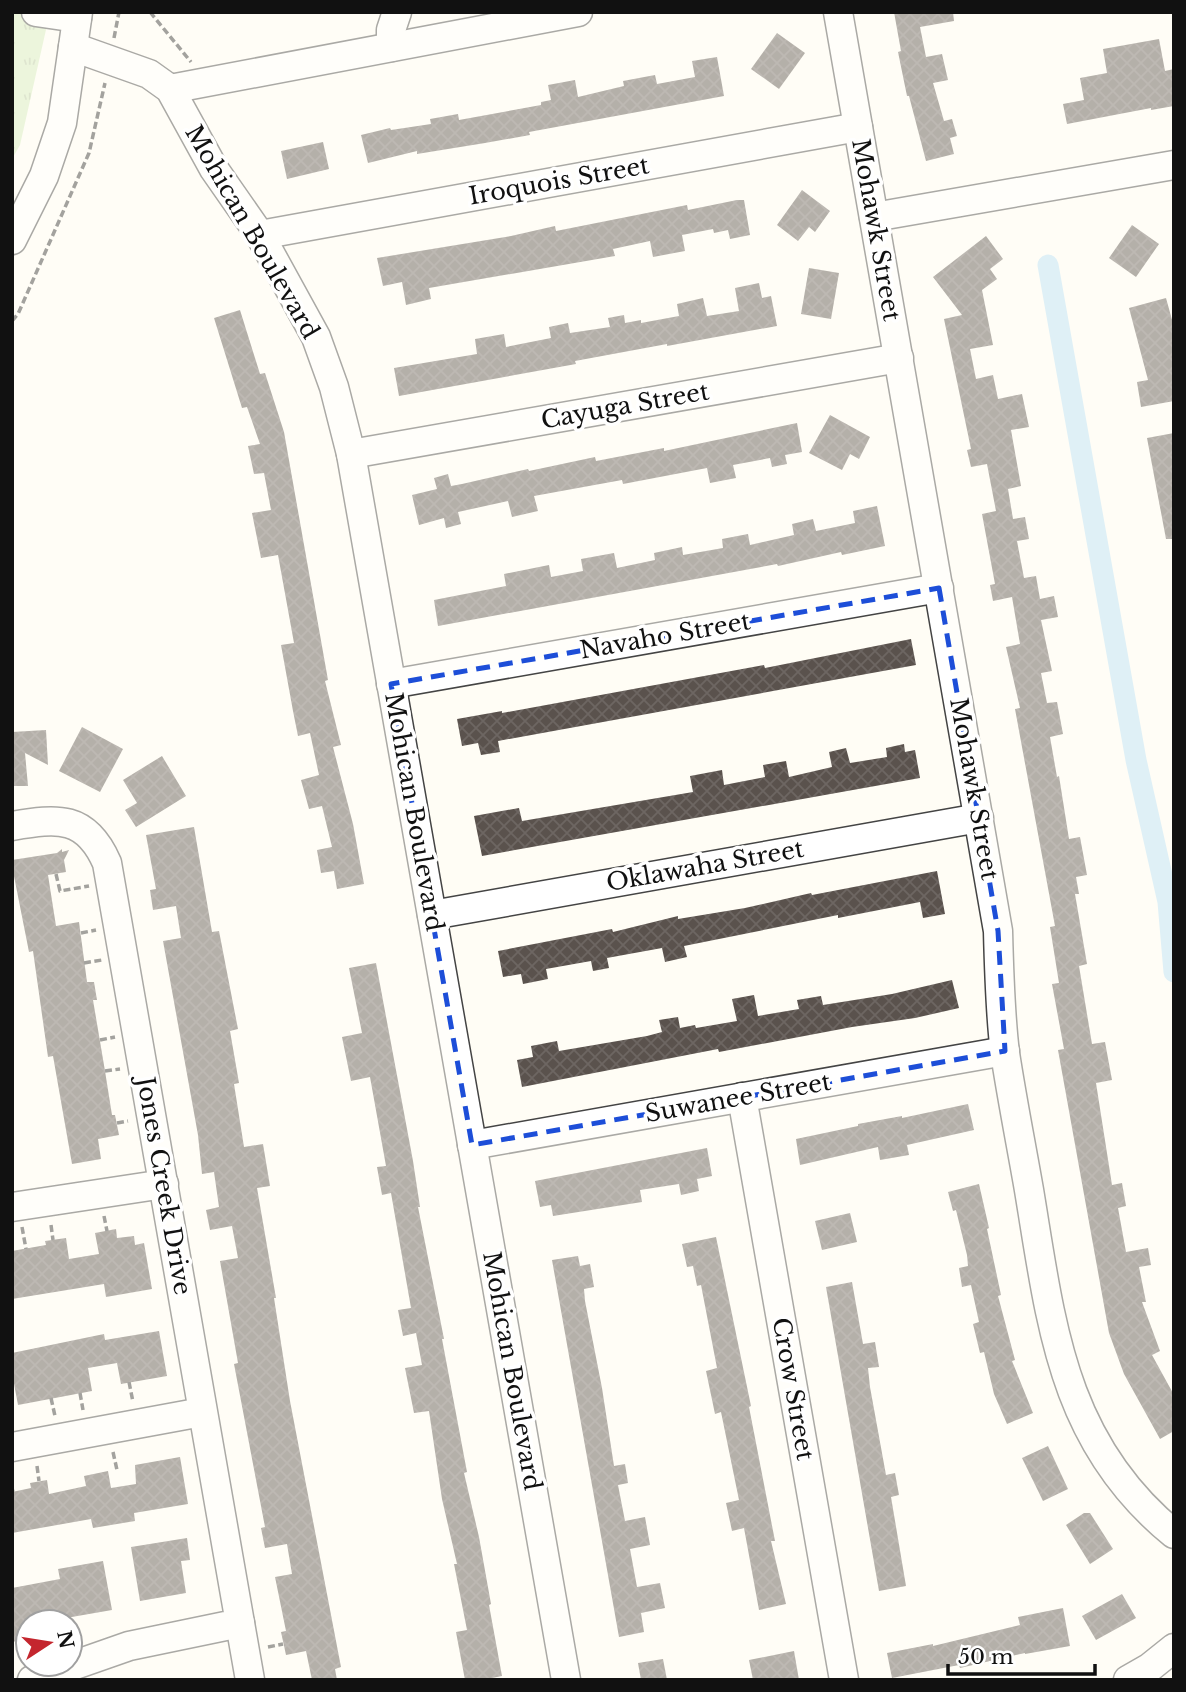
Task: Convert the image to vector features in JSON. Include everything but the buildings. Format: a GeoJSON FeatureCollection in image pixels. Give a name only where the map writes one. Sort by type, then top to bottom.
{"type":"FeatureCollection","features":[{"type":"Feature","properties":{"kind":"street"},"geometry":{"type":"LineString","coordinates":[[12,240],[44,176],[62,123],[77,15],[36,12]]}},
{"type":"Feature","properties":{"kind":"street"},"geometry":{"type":"LineString","coordinates":[[391,47],[391,30],[397,12]]}},
{"type":"Feature","properties":{"kind":"street"},"geometry":{"type":"LineString","coordinates":[[170,89],[391,47],[481,21],[578,12]]}},
{"type":"Feature","properties":{"kind":"street","name":"Mohawk Street"},"geometry":{"type":"LineString","coordinates":[[838,12],[998,931],[1005,1051],[1052,1326],[1069,1386],[1104,1455],[1132,1493],[1174,1534]]}},
{"type":"Feature","properties":{"kind":"street","name":"Mohican Boulevard"},"geometry":{"type":"LineString","coordinates":[[73,47],[149,74],[170,89],[214,169],[260,235],[316,337],[334,387],[351,454],[566,1680]]}},
{"type":"Feature","properties":{"kind":"street","name":"Iroquois Street"},"geometry":{"type":"LineString","coordinates":[[260,235],[858,127]]}},
{"type":"Feature","properties":{"kind":"street"},"geometry":{"type":"LineString","coordinates":[[874,217],[1174,165]]}},
{"type":"Feature","properties":{"kind":"street","name":"Cayuga Street"},"geometry":{"type":"LineString","coordinates":[[351,454],[899,358]]}},
{"type":"Feature","properties":{"kind":"street","name":"Navaho Street"},"geometry":{"type":"LineString","coordinates":[[391,684],[939,588]]}},
{"type":"Feature","properties":{"kind":"street","name":"Oklawaha Street"},"geometry":{"type":"LineString","coordinates":[[432,915],[979,818]]}},
{"type":"Feature","properties":{"kind":"street","name":"Jones Creek Drive"},"geometry":{"type":"LineString","coordinates":[[12,826],[48,820],[69,822],[86,831],[99,845],[107,863],[250,1680]]}},
{"type":"Feature","properties":{"kind":"street","name":"Suwanee Street"},"geometry":{"type":"LineString","coordinates":[[472,1145],[1005,1051]]}},
{"type":"Feature","properties":{"kind":"street","name":"Crow Street"},"geometry":{"type":"LineString","coordinates":[[742,1097],[844,1680]]}},
{"type":"Feature","properties":{"kind":"street"},"geometry":{"type":"LineString","coordinates":[[12,1207],[164,1184]]}},
{"type":"Feature","properties":{"kind":"street"},"geometry":{"type":"LineString","coordinates":[[12,1447],[202,1412]]}},
{"type":"Feature","properties":{"kind":"street"},"geometry":{"type":"LineString","coordinates":[[32,1680],[110,1651],[240,1623]]}},
{"type":"Feature","properties":{"kind":"street"},"geometry":{"type":"LineString","coordinates":[[1128,1680],[1149,1668],[1174,1648]]}},
{"type":"Feature","properties":{"kind":"path"},"geometry":{"type":"LineString","coordinates":[[116,30],[119,12]]}},
{"type":"Feature","properties":{"kind":"path"},"geometry":{"type":"LineString","coordinates":[[150,12],[193,64]]}},
{"type":"Feature","properties":{"kind":"path"},"geometry":{"type":"LineString","coordinates":[[12,321],[18,314],[89,153],[105,87]]}},
{"type":"Feature","properties":{"kind":"path"},"geometry":{"type":"LineString","coordinates":[[56,874],[60,891],[110,883]]}},
{"type":"Feature","properties":{"kind":"highlighted area"},"geometry":{"type":"Polygon","coordinates":[[[939,588],[998,931],[1005,1051],[472,1145],[391,684],[939,588]]]}},
{"type":"Feature","properties":{"kind":"green space"},"geometry":{"type":"Polygon","coordinates":[[[12,12],[50,12],[20,145],[12,159],[12,12]]]}},
{"type":"Feature","properties":{"kind":"waterway"},"geometry":{"type":"LineString","coordinates":[[1048,265],[1136,760],[1168,902],[1174,972]]}}]}
